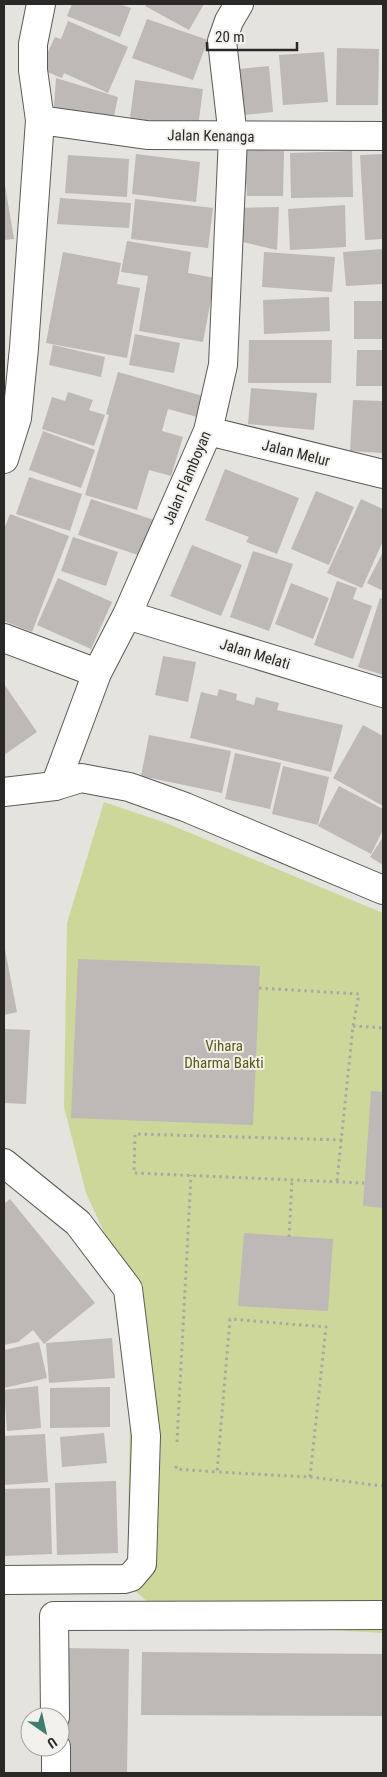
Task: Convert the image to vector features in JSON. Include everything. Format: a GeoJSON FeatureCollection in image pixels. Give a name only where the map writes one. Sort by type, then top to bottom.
{"type":"FeatureCollection","features":[{"type":"Feature","properties":{"kind":"street"},"geometry":{"type":"LineString","coordinates":[[4,459],[17,418],[40,120],[33,70],[33,52],[41,4]]}},
{"type":"Feature","properties":{"kind":"street","name":"Jalan Flamboyan"},"geometry":{"type":"LineString","coordinates":[[55,786],[97,673],[126,615],[208,431],[223,365],[233,137],[222,41],[228,21],[239,4]]}},
{"type":"Feature","properties":{"kind":"street","name":"Jalan Kenanga"},"geometry":{"type":"LineString","coordinates":[[40,120],[147,135],[233,137],[383,136]]}},
{"type":"Feature","properties":{"kind":"street","name":"Jalan Melur"},"geometry":{"type":"LineString","coordinates":[[208,431],[383,474]]}},
{"type":"Feature","properties":{"kind":"street","name":"Jalan Melati"},"geometry":{"type":"LineString","coordinates":[[126,615],[383,693]]}},
{"type":"Feature","properties":{"kind":"street"},"geometry":{"type":"LineString","coordinates":[[4,638],[97,673]]}},
{"type":"Feature","properties":{"kind":"street"},"geometry":{"type":"LineString","coordinates":[[4,792],[55,786],[81,778],[129,787],[185,806],[383,890]]}},
{"type":"Feature","properties":{"kind":"street"},"geometry":{"type":"LineString","coordinates":[[4,1164],[78,1223],[128,1289],[146,1436],[142,1564],[136,1573],[124,1578],[4,1580]]}},
{"type":"Feature","properties":{"kind":"street"},"geometry":{"type":"LineString","coordinates":[[55,1707],[54,1616],[383,1615]]}},
{"type":"Feature","properties":{"kind":"street"},"geometry":{"type":"LineString","coordinates":[[56,1757],[56,1773]]}},
{"type":"Feature","properties":{"kind":"path"},"geometry":{"type":"LineString","coordinates":[[259,988],[359,994],[353,1026],[337,1182]]}},
{"type":"Feature","properties":{"kind":"path"},"geometry":{"type":"LineString","coordinates":[[353,1026],[383,1028]]}},
{"type":"Feature","properties":{"kind":"path"},"geometry":{"type":"LineString","coordinates":[[342,1140],[135,1134],[134,1173],[364,1183]]}},
{"type":"Feature","properties":{"kind":"path"},"geometry":{"type":"LineString","coordinates":[[177,1449],[192,1175]]}},
{"type":"Feature","properties":{"kind":"path"},"geometry":{"type":"LineString","coordinates":[[289,1236],[292,1180]]}},
{"type":"Feature","properties":{"kind":"path"},"geometry":{"type":"LineString","coordinates":[[217,1472],[230,1319],[326,1327],[310,1477]]}},
{"type":"Feature","properties":{"kind":"path"},"geometry":{"type":"LineString","coordinates":[[176,1459],[176,1469],[310,1477],[383,1486]]}},
{"type":"Feature","properties":{"kind":"green space","name":"Vihara Dharma Bakti"},"geometry":{"type":"Polygon","coordinates":[[[104,802],[166,823],[383,913],[383,1633],[170,1621],[127,1584],[132,1292],[86,1193],[64,1107],[67,923],[104,802]]]}},
{"type":"Feature","properties":{"kind":"building"},"geometry":{"type":"Polygon","coordinates":[[[72,4],[119,4],[131,8],[120,37],[67,16],[72,4]]]}},
{"type":"Feature","properties":{"kind":"building"},"geometry":{"type":"Polygon","coordinates":[[[147,4],[204,4],[189,30],[145,6],[147,4]]]}},
{"type":"Feature","properties":{"kind":"building"},"geometry":{"type":"Polygon","coordinates":[[[147,19],[208,40],[193,80],[132,58],[147,19]]]}},
{"type":"Feature","properties":{"kind":"building"},"geometry":{"type":"Polygon","coordinates":[[[68,21],[128,47],[108,93],[64,73],[62,78],[40,69],[55,37],[61,39],[68,21]]]}},
{"type":"Feature","properties":{"kind":"building"},"geometry":{"type":"Polygon","coordinates":[[[337,48],[379,49],[378,105],[336,105],[337,48]]]}},
{"type":"Feature","properties":{"kind":"building"},"geometry":{"type":"Polygon","coordinates":[[[324,52],[328,102],[283,105],[279,55],[324,52]]]}},
{"type":"Feature","properties":{"kind":"building"},"geometry":{"type":"Polygon","coordinates":[[[269,66],[273,112],[234,116],[230,70],[269,66]]]}},
{"type":"Feature","properties":{"kind":"building"},"geometry":{"type":"Polygon","coordinates":[[[56,78],[118,97],[113,121],[54,108],[56,78]]]}},
{"type":"Feature","properties":{"kind":"building"},"geometry":{"type":"Polygon","coordinates":[[[135,80],[203,89],[198,127],[130,118],[135,80]]]}},
{"type":"Feature","properties":{"kind":"building"},"geometry":{"type":"Polygon","coordinates":[[[244,149],[284,151],[283,196],[247,196],[244,149]]]}},
{"type":"Feature","properties":{"kind":"building"},"geometry":{"type":"Polygon","coordinates":[[[352,151],[353,197],[291,198],[290,153],[352,151]]]}},
{"type":"Feature","properties":{"kind":"building"},"geometry":{"type":"Polygon","coordinates":[[[136,154],[200,162],[196,202],[132,194],[136,154]]]}},
{"type":"Feature","properties":{"kind":"building"},"geometry":{"type":"Polygon","coordinates":[[[383,154],[383,239],[365,240],[360,155],[383,154]]]}},
{"type":"Feature","properties":{"kind":"building"},"geometry":{"type":"Polygon","coordinates":[[[68,155],[129,159],[127,197],[65,193],[68,155]]]}},
{"type":"Feature","properties":{"kind":"building"},"geometry":{"type":"Polygon","coordinates":[[[4,179],[14,239],[4,240],[4,179]]]}},
{"type":"Feature","properties":{"kind":"building"},"geometry":{"type":"Polygon","coordinates":[[[60,198],[131,203],[129,228],[57,224],[60,198]]]}},
{"type":"Feature","properties":{"kind":"building"},"geometry":{"type":"Polygon","coordinates":[[[135,199],[213,208],[208,248],[131,239],[135,199]]]}},
{"type":"Feature","properties":{"kind":"building"},"geometry":{"type":"Polygon","coordinates":[[[345,205],[346,247],[290,250],[288,209],[345,205]]]}},
{"type":"Feature","properties":{"kind":"building"},"geometry":{"type":"Polygon","coordinates":[[[279,207],[277,250],[234,240],[237,208],[279,207]]]}},
{"type":"Feature","properties":{"kind":"building"},"geometry":{"type":"Polygon","coordinates":[[[127,241],[191,252],[188,273],[215,278],[203,342],[139,331],[148,276],[121,272],[127,241]]]}},
{"type":"Feature","properties":{"kind":"building"},"geometry":{"type":"Polygon","coordinates":[[[383,249],[383,284],[346,286],[343,252],[383,249]]]}},
{"type":"Feature","properties":{"kind":"building"},"geometry":{"type":"Polygon","coordinates":[[[63,252],[121,263],[117,284],[140,288],[127,358],[46,343],[63,252]]]}},
{"type":"Feature","properties":{"kind":"building"},"geometry":{"type":"Polygon","coordinates":[[[264,252],[335,257],[332,292],[262,287],[264,252]]]}},
{"type":"Feature","properties":{"kind":"building"},"geometry":{"type":"Polygon","coordinates":[[[329,297],[330,331],[264,334],[263,300],[329,297]]]}},
{"type":"Feature","properties":{"kind":"building"},"geometry":{"type":"Polygon","coordinates":[[[354,301],[383,301],[383,339],[354,339],[354,301]]]}},
{"type":"Feature","properties":{"kind":"building"},"geometry":{"type":"Polygon","coordinates":[[[135,334],[180,343],[174,373],[129,365],[135,334]]]}},
{"type":"Feature","properties":{"kind":"building"},"geometry":{"type":"Polygon","coordinates":[[[249,340],[332,340],[331,383],[248,383],[249,340]]]}},
{"type":"Feature","properties":{"kind":"building"},"geometry":{"type":"Polygon","coordinates":[[[53,345],[105,357],[101,377],[49,365],[53,345]]]}},
{"type":"Feature","properties":{"kind":"building"},"geometry":{"type":"Polygon","coordinates":[[[357,350],[383,350],[383,386],[356,386],[357,350]]]}},
{"type":"Feature","properties":{"kind":"building"},"geometry":{"type":"Polygon","coordinates":[[[118,372],[203,396],[197,417],[168,409],[162,431],[183,437],[171,476],[149,470],[137,510],[85,495],[109,415],[106,414],[118,372]]]}},
{"type":"Feature","properties":{"kind":"building"},"geometry":{"type":"Polygon","coordinates":[[[251,388],[317,393],[314,430],[248,424],[251,388]]]}},
{"type":"Feature","properties":{"kind":"building"},"geometry":{"type":"Polygon","coordinates":[[[68,392],[93,400],[89,410],[105,415],[94,446],[42,429],[52,397],[65,401],[68,392]]]}},
{"type":"Feature","properties":{"kind":"building"},"geometry":{"type":"Polygon","coordinates":[[[353,400],[383,401],[383,453],[350,451],[353,400]]]}},
{"type":"Feature","properties":{"kind":"building"},"geometry":{"type":"Polygon","coordinates":[[[43,431],[95,450],[81,488],[29,470],[43,431]]]}},
{"type":"Feature","properties":{"kind":"building"},"geometry":{"type":"Polygon","coordinates":[[[225,469],[299,498],[277,554],[246,542],[249,537],[205,520],[225,469]]]}},
{"type":"Feature","properties":{"kind":"building"},"geometry":{"type":"Polygon","coordinates":[[[29,477],[82,494],[70,531],[16,514],[29,477]]]}},
{"type":"Feature","properties":{"kind":"building"},"geometry":{"type":"Polygon","coordinates":[[[316,491],[354,507],[329,565],[291,549],[316,491]]]}},
{"type":"Feature","properties":{"kind":"building"},"geometry":{"type":"Polygon","coordinates":[[[91,499],[157,521],[144,557],[78,535],[91,499]]]}},
{"type":"Feature","properties":{"kind":"building"},"geometry":{"type":"Polygon","coordinates":[[[361,499],[383,509],[383,541],[362,588],[327,573],[361,499]]]}},
{"type":"Feature","properties":{"kind":"building"},"geometry":{"type":"Polygon","coordinates":[[[10,514],[69,536],[32,632],[4,621],[4,529],[10,514]]]}},
{"type":"Feature","properties":{"kind":"building"},"geometry":{"type":"Polygon","coordinates":[[[73,537],[118,552],[106,586],[61,571],[73,537]]]}},
{"type":"Feature","properties":{"kind":"building"},"geometry":{"type":"Polygon","coordinates":[[[192,545],[242,565],[221,616],[170,596],[192,545]]]}},
{"type":"Feature","properties":{"kind":"building"},"geometry":{"type":"Polygon","coordinates":[[[253,551],[293,564],[269,631],[230,617],[253,551]]]}},
{"type":"Feature","properties":{"kind":"building"},"geometry":{"type":"Polygon","coordinates":[[[383,552],[383,591],[367,583],[383,552]]]}},
{"type":"Feature","properties":{"kind":"building"},"geometry":{"type":"Polygon","coordinates":[[[58,578],[112,602],[91,649],[37,625],[58,578]]]}},
{"type":"Feature","properties":{"kind":"building"},"geometry":{"type":"Polygon","coordinates":[[[337,581],[357,588],[353,599],[372,606],[353,659],[314,645],[337,581]]]}},
{"type":"Feature","properties":{"kind":"building"},"geometry":{"type":"Polygon","coordinates":[[[291,583],[329,598],[313,639],[275,624],[291,583]]]}},
{"type":"Feature","properties":{"kind":"building"},"geometry":{"type":"Polygon","coordinates":[[[380,598],[383,599],[383,675],[358,667],[380,598]]]}},
{"type":"Feature","properties":{"kind":"building"},"geometry":{"type":"Polygon","coordinates":[[[163,656],[196,662],[188,702],[155,695],[163,656]]]}},
{"type":"Feature","properties":{"kind":"building"},"geometry":{"type":"Polygon","coordinates":[[[4,684],[37,732],[4,755],[4,684]]]}},
{"type":"Feature","properties":{"kind":"building"},"geometry":{"type":"Polygon","coordinates":[[[219,689],[237,694],[236,700],[254,705],[256,697],[279,703],[277,710],[343,725],[331,772],[190,738],[201,692],[217,696],[219,689]]]}},
{"type":"Feature","properties":{"kind":"building"},"geometry":{"type":"Polygon","coordinates":[[[363,725],[383,736],[383,806],[333,778],[363,725]]]}},
{"type":"Feature","properties":{"kind":"building"},"geometry":{"type":"Polygon","coordinates":[[[149,735],[231,751],[222,793],[141,776],[149,735]]]}},
{"type":"Feature","properties":{"kind":"building"},"geometry":{"type":"Polygon","coordinates":[[[235,753],[281,763],[270,809],[225,799],[235,753]]]}},
{"type":"Feature","properties":{"kind":"building"},"geometry":{"type":"Polygon","coordinates":[[[283,766],[329,777],[318,825],[272,814],[283,766]]]}},
{"type":"Feature","properties":{"kind":"building"},"geometry":{"type":"Polygon","coordinates":[[[339,786],[383,809],[383,830],[371,854],[318,826],[339,786]]]}},
{"type":"Feature","properties":{"kind":"building"},"geometry":{"type":"Polygon","coordinates":[[[383,837],[383,865],[370,857],[383,837]]]}},
{"type":"Feature","properties":{"kind":"building"},"geometry":{"type":"Polygon","coordinates":[[[4,944],[17,1012],[4,1015],[4,944]]]}},
{"type":"Feature","properties":{"kind":"building"},"geometry":{"type":"Polygon","coordinates":[[[78,959],[260,966],[253,1125],[71,1118],[78,959]]]}},
{"type":"Feature","properties":{"kind":"building"},"geometry":{"type":"Polygon","coordinates":[[[4,1029],[30,1030],[26,1104],[4,1103],[4,1029]]]}},
{"type":"Feature","properties":{"kind":"building"},"geometry":{"type":"Polygon","coordinates":[[[371,1091],[383,1092],[383,1208],[363,1206],[371,1091]]]}},
{"type":"Feature","properties":{"kind":"building"},"geometry":{"type":"Polygon","coordinates":[[[10,1199],[95,1303],[44,1344],[33,1330],[18,1342],[4,1345],[4,1204],[10,1199]]]}},
{"type":"Feature","properties":{"kind":"building"},"geometry":{"type":"Polygon","coordinates":[[[244,1233],[333,1239],[328,1311],[238,1306],[244,1233]]]}},
{"type":"Feature","properties":{"kind":"building"},"geometry":{"type":"Polygon","coordinates":[[[112,1338],[115,1378],[49,1383],[46,1343],[112,1338]]]}},
{"type":"Feature","properties":{"kind":"building"},"geometry":{"type":"Polygon","coordinates":[[[39,1342],[47,1378],[4,1388],[4,1350],[39,1342]]]}},
{"type":"Feature","properties":{"kind":"building"},"geometry":{"type":"Polygon","coordinates":[[[38,1386],[41,1428],[7,1431],[4,1390],[38,1386]]]}},
{"type":"Feature","properties":{"kind":"building"},"geometry":{"type":"Polygon","coordinates":[[[110,1387],[110,1427],[50,1428],[50,1388],[110,1387]]]}},
{"type":"Feature","properties":{"kind":"building"},"geometry":{"type":"Polygon","coordinates":[[[104,1433],[107,1463],[62,1467],[60,1437],[104,1433]]]}},
{"type":"Feature","properties":{"kind":"building"},"geometry":{"type":"Polygon","coordinates":[[[45,1434],[48,1482],[4,1485],[4,1436],[45,1434]]]}},
{"type":"Feature","properties":{"kind":"building"},"geometry":{"type":"Polygon","coordinates":[[[116,1481],[118,1553],[57,1555],[55,1483],[116,1481]]]}},
{"type":"Feature","properties":{"kind":"building"},"geometry":{"type":"Polygon","coordinates":[[[50,1488],[52,1554],[4,1556],[4,1489],[50,1488]]]}},
{"type":"Feature","properties":{"kind":"building"},"geometry":{"type":"Polygon","coordinates":[[[64,1648],[129,1649],[127,1773],[62,1773],[62,1757],[70,1757],[70,1707],[63,1707],[64,1648]]]}},
{"type":"Feature","properties":{"kind":"building"},"geometry":{"type":"Polygon","coordinates":[[[142,1652],[383,1654],[383,1716],[141,1715],[142,1652]]]}}]}
